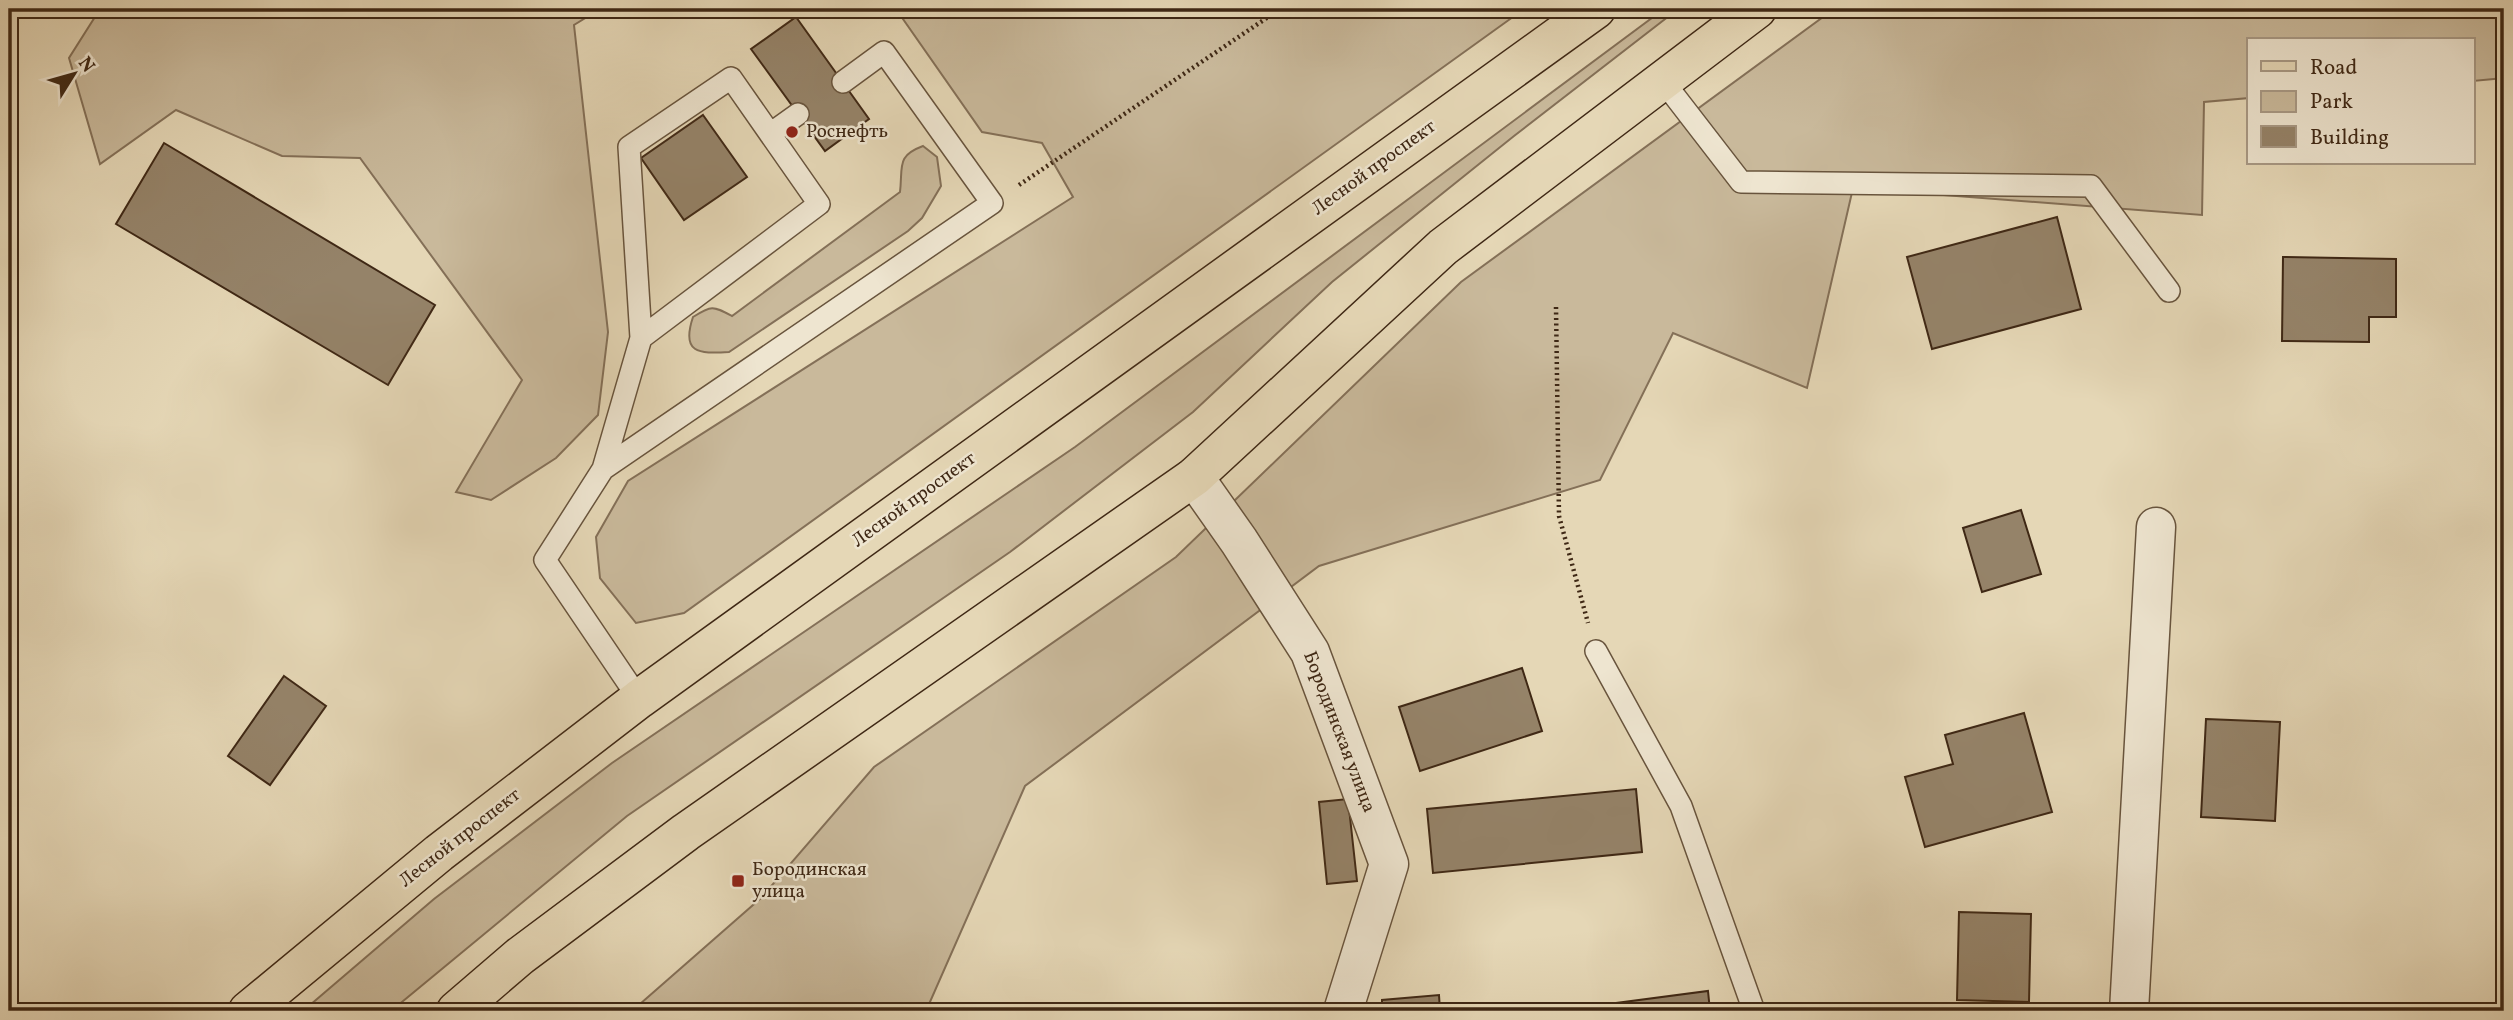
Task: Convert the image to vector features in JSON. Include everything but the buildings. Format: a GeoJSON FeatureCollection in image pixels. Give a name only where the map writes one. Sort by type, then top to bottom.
{"type":"FeatureCollection","features":[{"type":"Feature","properties":{"kind":"main road","name":"Лесной проспект"},"geometry":{"type":"LineString","coordinates":[[248,1011],[439,853],[639,699],[1596,9]]}},
{"type":"Feature","properties":{"kind":"main road"},"geometry":{"type":"LineString","coordinates":[[456,1011],[520,956],[686,832],[1194,477],[1443,247],[1757,9]]}},
{"type":"Feature","properties":{"kind":"street","name":"Бородинская улица"},"geometry":{"type":"LineString","coordinates":[[1194,477],[1239,541],[1310,652],[1389,864],[1343,1011]]}},
{"type":"Feature","properties":{"kind":"street"},"geometry":{"type":"LineString","coordinates":[[2129,1011],[2156,527]]}},
{"type":"Feature","properties":{"kind":"lane"},"geometry":{"type":"LineString","coordinates":[[603,469],[992,203],[884,52],[843,82]]}},
{"type":"Feature","properties":{"kind":"lane"},"geometry":{"type":"LineString","coordinates":[[639,699],[545,560],[603,469],[641,338],[629,148],[731,78],[819,204],[641,338]]}},
{"type":"Feature","properties":{"kind":"lane"},"geometry":{"type":"LineString","coordinates":[[1663,81],[1741,182],[2091,186],[2168,291]]}},
{"type":"Feature","properties":{"kind":"lane"},"geometry":{"type":"LineString","coordinates":[[770,134],[798,114]]}},
{"type":"Feature","properties":{"kind":"lane"},"geometry":{"type":"LineString","coordinates":[[1596,651],[1681,807],[1754,1011]]}},
{"type":"Feature","properties":{"kind":"path"},"geometry":{"type":"LineString","coordinates":[[992,203],[1280,9]]}},
{"type":"Feature","properties":{"kind":"path"},"geometry":{"type":"LineString","coordinates":[[1556,307],[1559,516],[1596,651]]}},
{"type":"Feature","properties":{"kind":"green space"},"geometry":{"type":"Polygon","coordinates":[[[100,9],[600,9],[574,25],[608,332],[598,415],[556,458],[491,500],[456,492],[522,380],[360,158],[282,156],[176,110],[100,164],[69,58],[100,9]]]}},
{"type":"Feature","properties":{"kind":"green space"},"geometry":{"type":"Polygon","coordinates":[[[896,9],[1524,9],[684,613],[636,623],[600,578],[596,537],[628,481],[1073,197],[1042,143],[982,132],[896,9]]]}},
{"type":"Feature","properties":{"kind":"green space"},"geometry":{"type":"Polygon","coordinates":[[[1664,9],[1678,9],[1332,282],[1193,412],[1010,552],[627,816],[391,1011],[303,1011],[434,899],[612,763],[1075,447],[1664,9]]]}},
{"type":"Feature","properties":{"kind":"green space"},"geometry":{"type":"Polygon","coordinates":[[[1834,9],[2504,9],[2504,78],[2474,81],[2474,38],[2247,38],[2247,98],[2204,102],[2202,215],[1853,188],[1807,388],[1673,333],[1600,480],[1319,566],[1025,786],[926,1011],[632,1011],[761,898],[874,767],[1176,557],[1461,282],[1834,9]]]}},
{"type":"Feature","properties":{"kind":"green space"},"geometry":{"type":"Polygon","coordinates":[[[923,146],[937,157],[941,186],[922,218],[908,231],[729,352],[695,349],[689,338],[693,317],[712,308],[732,316],[900,192],[902,163],[908,154],[923,146]]]}},
{"type":"Feature","properties":{"kind":"place","name":"Роснефть"},"geometry":{"type":"Point","coordinates":[792,132]}},
{"type":"Feature","properties":{"kind":"place","name":"Бородинская улица"},"geometry":{"type":"Point","coordinates":[738,881]}}]}
